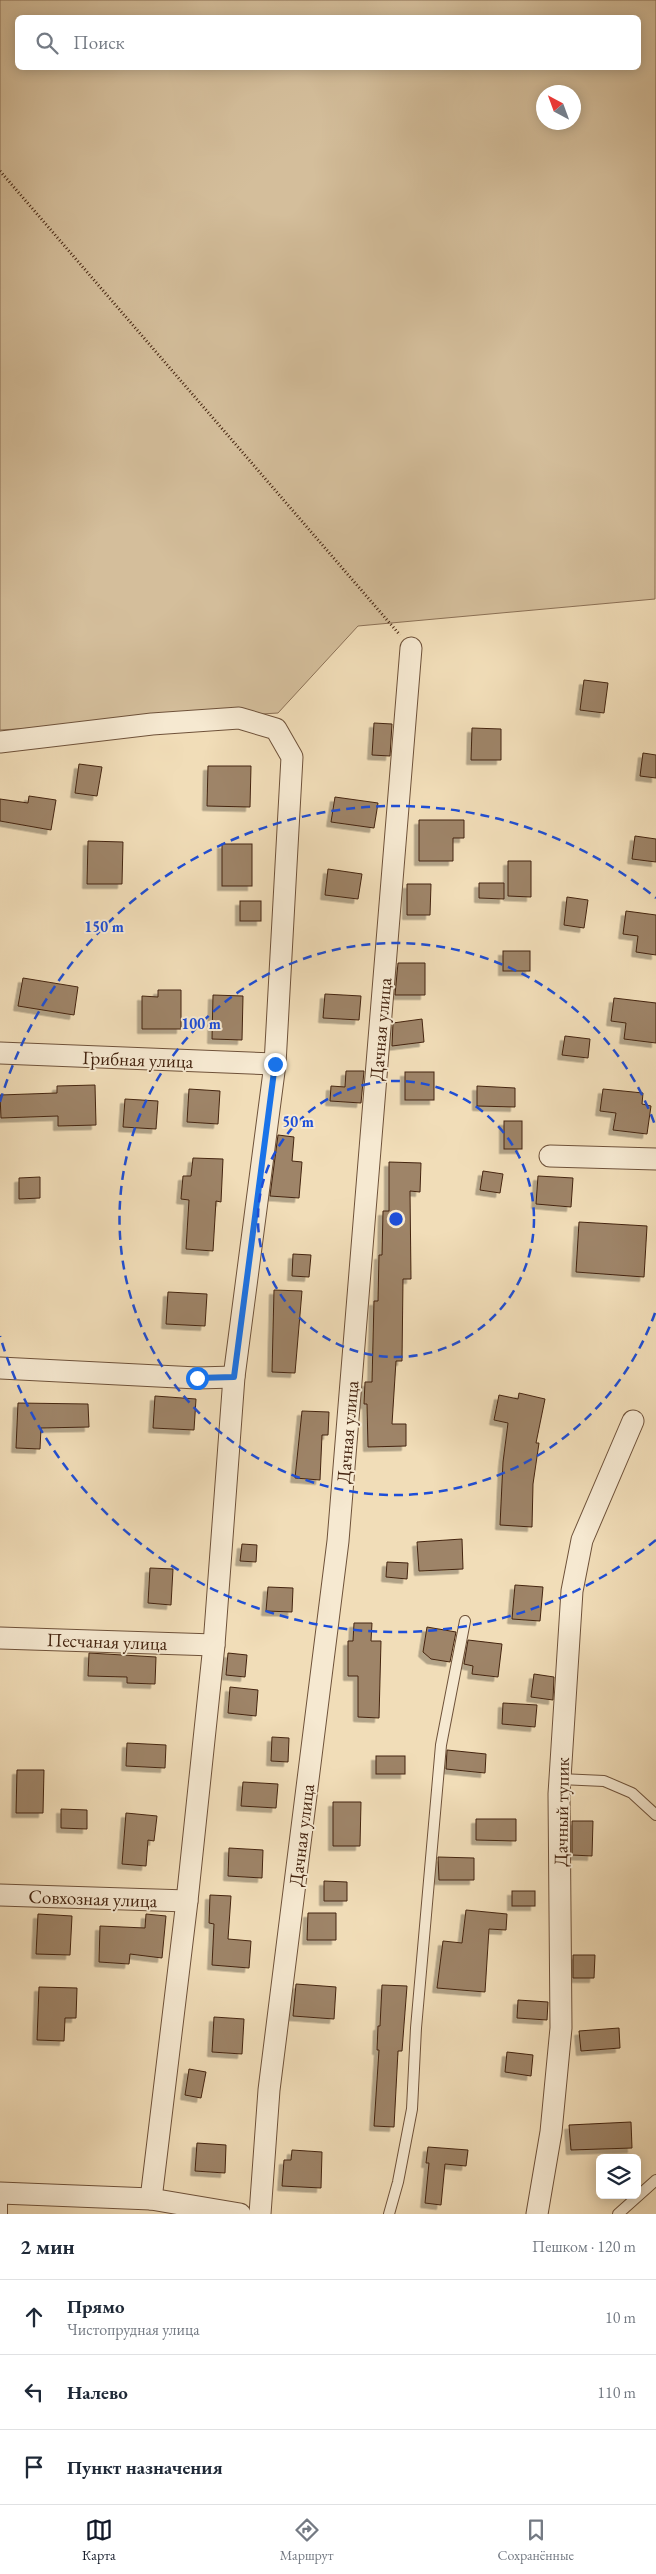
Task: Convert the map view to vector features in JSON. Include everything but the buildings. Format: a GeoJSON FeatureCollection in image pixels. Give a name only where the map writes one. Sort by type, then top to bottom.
{"type":"FeatureCollection","features":[{"type":"Feature","properties":{"kind":"street","name":"Дачная улица"},"geometry":{"type":"LineString","coordinates":[[260,2214],[269,2090],[338,1541],[411,648]]}},
{"type":"Feature","properties":{"kind":"street"},"geometry":{"type":"LineString","coordinates":[[0,742],[152,724],[238,718],[276,728],[292,757],[275,1064],[234,1377],[214,1645],[187,1901],[150,2199]]}},
{"type":"Feature","properties":{"kind":"street","name":"Грибная улица"},"geometry":{"type":"LineString","coordinates":[[0,1053],[275,1064]]}},
{"type":"Feature","properties":{"kind":"street"},"geometry":{"type":"LineString","coordinates":[[550,1156],[656,1159]]}},
{"type":"Feature","properties":{"kind":"street"},"geometry":{"type":"LineString","coordinates":[[0,1368],[197,1378],[234,1377]]}},
{"type":"Feature","properties":{"kind":"street","name":"Дачный тупик"},"geometry":{"type":"LineString","coordinates":[[537,2214],[551,2132],[561,2028],[560,1779],[572,1591],[582,1540],[633,1420]]}},
{"type":"Feature","properties":{"kind":"street","name":"Песчаная улица"},"geometry":{"type":"LineString","coordinates":[[0,1638],[214,1645]]}},
{"type":"Feature","properties":{"kind":"street","name":"Совхозная улица"},"geometry":{"type":"LineString","coordinates":[[0,1895],[187,1901]]}},
{"type":"Feature","properties":{"kind":"street"},"geometry":{"type":"LineString","coordinates":[[1,2200],[150,2199],[240,2214]]}},
{"type":"Feature","properties":{"kind":"lane"},"geometry":{"type":"LineString","coordinates":[[389,2214],[398,2182],[412,2109],[416,2028],[441,1746],[465,1621]]}},
{"type":"Feature","properties":{"kind":"lane"},"geometry":{"type":"LineString","coordinates":[[560,1779],[604,1781],[632,1793],[656,1815]]}},
{"type":"Feature","properties":{"kind":"lane"},"geometry":{"type":"LineString","coordinates":[[618,2214],[656,2180]]}},
{"type":"Feature","properties":{"kind":"path"},"geometry":{"type":"LineString","coordinates":[[0,172],[411,648]]}},
{"type":"Feature","properties":{"kind":"shaded area"},"geometry":{"type":"Polygon","coordinates":[[[0,0],[656,0],[655,599],[358,626],[278,713],[0,730],[0,0]]]}},
{"type":"Feature","properties":{"kind":"route"},"geometry":{"type":"LineString","coordinates":[[197,1378],[234,1377],[275,1064]]}}]}
